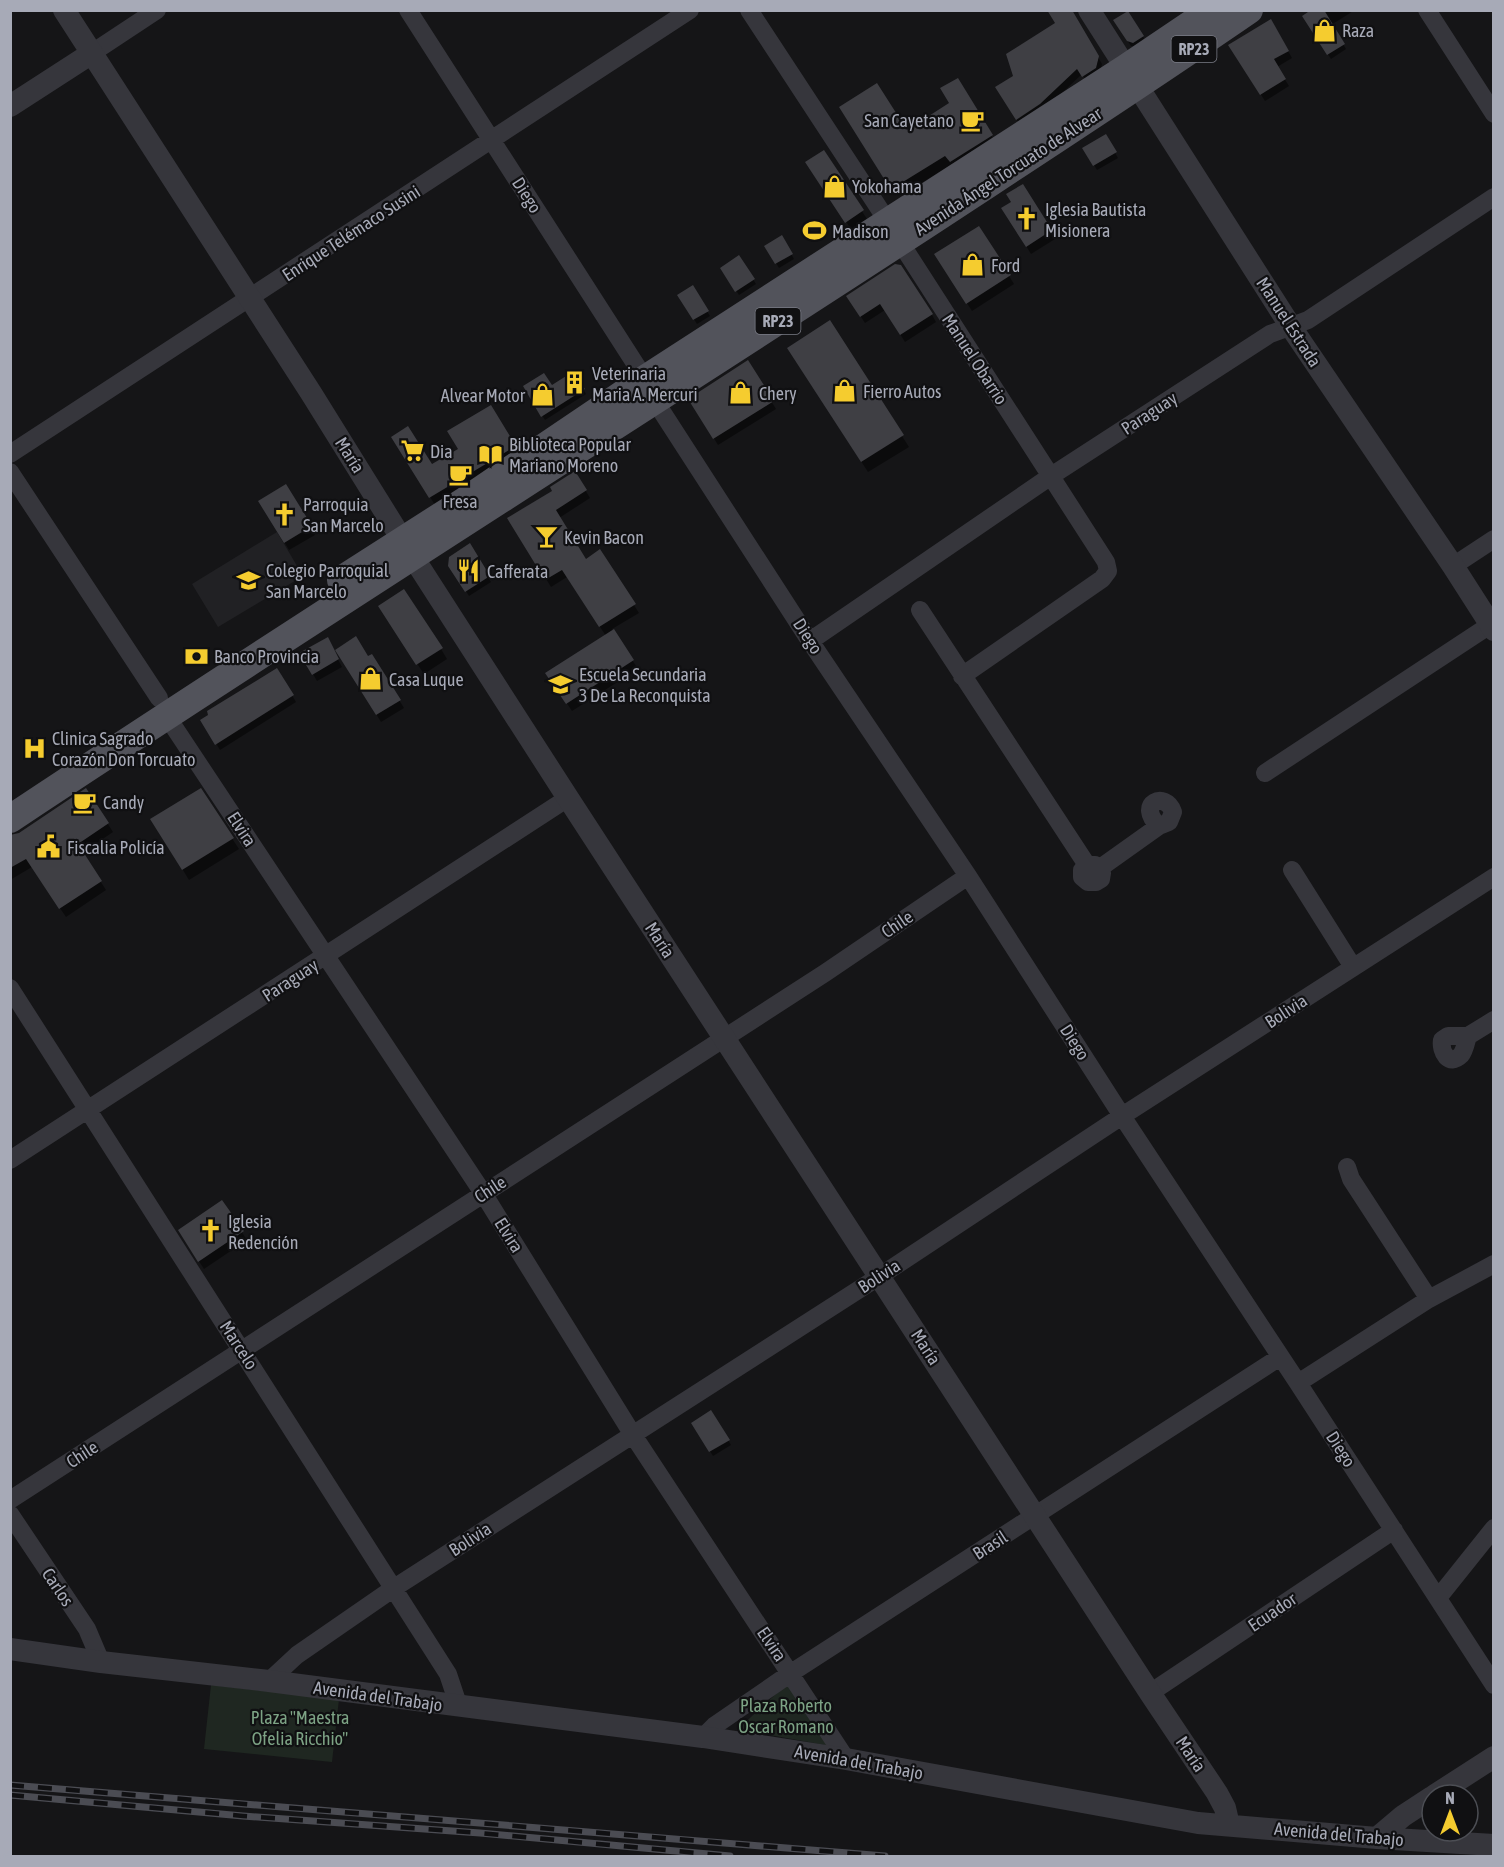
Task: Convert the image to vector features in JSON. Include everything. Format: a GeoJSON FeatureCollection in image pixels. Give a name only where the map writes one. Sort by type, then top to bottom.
{"type":"FeatureCollection","features":[{"type":"Feature","properties":{"kind":"main road","name":"Avenida Ángel Torcuato de Alvear"},"geometry":{"type":"LineString","coordinates":[[1132,77],[1212,10]]}},
{"type":"Feature","properties":{"kind":"main road","name":"Avenida Ángel Torcuato de Alvear"},"geometry":{"type":"LineString","coordinates":[[10,797],[163,706],[1132,77],[1249,10]]}},
{"type":"Feature","properties":{"kind":"main road","name":"Avenida Ángel Torcuato de Alvear"},"geometry":{"type":"LineString","coordinates":[[10,819],[163,706]]}},
{"type":"Feature","properties":{"kind":"street","name":"María"},"geometry":{"type":"LineString","coordinates":[[64,10],[568,798],[1217,1793],[1225,1808],[1228,1825]]}},
{"type":"Feature","properties":{"kind":"street"},"geometry":{"type":"LineString","coordinates":[[10,106],[157,10]]}},
{"type":"Feature","properties":{"kind":"street","name":"Diego"},"geometry":{"type":"LineString","coordinates":[[408,10],[810,641],[968,876],[1494,1685]]}},
{"type":"Feature","properties":{"kind":"street","name":"Enrique Telémaco Susini"},"geometry":{"type":"LineString","coordinates":[[10,454],[690,10]]}},
{"type":"Feature","properties":{"kind":"street","name":"Manuel Obarrio"},"geometry":{"type":"LineString","coordinates":[[749,10],[1106,562],[1108,571],[1102,579],[962,676]]}},
{"type":"Feature","properties":{"kind":"street","name":"Manuel Estrada"},"geometry":{"type":"LineString","coordinates":[[1089,10],[1291,327],[1492,627]]}},
{"type":"Feature","properties":{"kind":"street"},"geometry":{"type":"LineString","coordinates":[[1426,10],[1494,114]]}},
{"type":"Feature","properties":{"kind":"street","name":"Paraguay"},"geometry":{"type":"LineString","coordinates":[[810,641],[1051,476],[1270,334],[1308,320],[1494,198]]}},
{"type":"Feature","properties":{"kind":"street","name":"Elvira"},"geometry":{"type":"LineString","coordinates":[[10,472],[483,1193],[633,1435],[846,1759]]}},
{"type":"Feature","properties":{"kind":"street"},"geometry":{"type":"LineString","coordinates":[[1453,566],[1494,539]]}},
{"type":"Feature","properties":{"kind":"street"},"geometry":{"type":"LineString","coordinates":[[920,610],[962,676],[1094,866],[1159,826]]}},
{"type":"Feature","properties":{"kind":"street"},"geometry":{"type":"LineString","coordinates":[[1265,773],[1492,627]]}},
{"type":"Feature","properties":{"kind":"street","name":"Paraguay"},"geometry":{"type":"LineString","coordinates":[[10,1160],[568,798]]}},
{"type":"Feature","properties":{"kind":"street"},"geometry":{"type":"LineString","coordinates":[[1292,870],[1353,968]]}},
{"type":"Feature","properties":{"kind":"street","name":"Chile"},"geometry":{"type":"LineString","coordinates":[[10,1500],[835,966],[968,876]]}},
{"type":"Feature","properties":{"kind":"street","name":"Bolivia"},"geometry":{"type":"LineString","coordinates":[[268,1681],[297,1655],[394,1588],[1494,877]]}},
{"type":"Feature","properties":{"kind":"street","name":"Marcelo"},"geometry":{"type":"LineString","coordinates":[[10,988],[448,1674],[459,1707]]}},
{"type":"Feature","properties":{"kind":"street"},"geometry":{"type":"LineString","coordinates":[[1468,1036],[1494,1020]]}},
{"type":"Feature","properties":{"kind":"street"},"geometry":{"type":"LineString","coordinates":[[1347,1167],[1351,1179],[1429,1299]]}},
{"type":"Feature","properties":{"kind":"street"},"geometry":{"type":"LineString","coordinates":[[1298,1383],[1429,1299],[1494,1264]]}},
{"type":"Feature","properties":{"kind":"street","name":"Brasil"},"geometry":{"type":"LineString","coordinates":[[704,1737],[714,1725],[791,1673],[1280,1356]]}},
{"type":"Feature","properties":{"kind":"street","name":"Carlos"},"geometry":{"type":"LineString","coordinates":[[10,1514],[87,1629],[101,1662]]}},
{"type":"Feature","properties":{"kind":"street"},"geometry":{"type":"LineString","coordinates":[[1438,1598],[1494,1528]]}},
{"type":"Feature","properties":{"kind":"street","name":"Ecuador"},"geometry":{"type":"LineString","coordinates":[[1150,1693],[1394,1530]]}},
{"type":"Feature","properties":{"kind":"street","name":"Avenida del Trabajo"},"geometry":{"type":"LineString","coordinates":[[10,1649],[704,1737],[846,1759],[1162,1818],[1377,1838],[1494,1845]]}},
{"type":"Feature","properties":{"kind":"street"},"geometry":{"type":"LineString","coordinates":[[1453,1783],[1494,1757]]}},
{"type":"Feature","properties":{"kind":"street"},"geometry":{"type":"LineString","coordinates":[[1377,1838],[1420,1805]]}},
{"type":"Feature","properties":{"kind":"shaded area","name":"Colegio Parroquial San Marcelo"},"geometry":{"type":"Polygon","coordinates":[[[277,532],[303,576],[218,627],[192,584],[277,532]]]}},
{"type":"Feature","properties":{"kind":"green space","name":"Plaza Roberto Oscar Romano"},"geometry":{"type":"Polygon","coordinates":[[[790,1681],[830,1746],[738,1729],[790,1681]]]}},
{"type":"Feature","properties":{"kind":"green space","name":"Plaza \"Maestra Ofelia Ricchio\""},"geometry":{"type":"Polygon","coordinates":[[[211,1685],[339,1699],[332,1762],[204,1749],[211,1685]]]}},
{"type":"Feature","properties":{"kind":"building"},"geometry":{"type":"Polygon","coordinates":[[[1047,10],[1072,10],[1099,56],[1096,68],[1082,77],[1077,69],[1040,104],[1016,120],[995,87],[1013,76],[1006,54],[1055,23],[1047,10]]]}},
{"type":"Feature","properties":{"kind":"building","name":"Raza"},"geometry":{"type":"Polygon","coordinates":[[[1311,10],[1324,10],[1345,44],[1327,55],[1302,16],[1311,10]]]}},
{"type":"Feature","properties":{"kind":"building"},"geometry":{"type":"Polygon","coordinates":[[[1128,11],[1144,36],[1133,43],[1127,41],[1113,20],[1128,11]]]}},
{"type":"Feature","properties":{"kind":"building"},"geometry":{"type":"Polygon","coordinates":[[[1271,19],[1289,51],[1274,59],[1286,79],[1260,95],[1228,45],[1271,19]]]}},
{"type":"Feature","properties":{"kind":"building"},"geometry":{"type":"Polygon","coordinates":[[[958,78],[993,135],[950,162],[945,156],[898,185],[886,182],[839,107],[877,83],[907,130],[949,103],[940,88],[958,78]]]}},
{"type":"Feature","properties":{"kind":"building"},"geometry":{"type":"Polygon","coordinates":[[[1106,134],[1117,152],[1093,166],[1082,148],[1106,134]]]}},
{"type":"Feature","properties":{"kind":"building","name":"Yokohama"},"geometry":{"type":"Polygon","coordinates":[[[824,150],[864,210],[845,223],[805,162],[824,150]]]}},
{"type":"Feature","properties":{"kind":"building","name":"Iglesia Bautista Misionera"},"geometry":{"type":"Polygon","coordinates":[[[1023,184],[1052,230],[1026,247],[1001,208],[1011,202],[1006,194],[1023,184]]]}},
{"type":"Feature","properties":{"kind":"building","name":"Ford"},"geometry":{"type":"Polygon","coordinates":[[[979,226],[1011,275],[966,304],[934,254],[979,226]]]}},
{"type":"Feature","properties":{"kind":"building"},"geometry":{"type":"Polygon","coordinates":[[[782,235],[793,254],[775,264],[764,246],[782,235]]]}},
{"type":"Feature","properties":{"kind":"building"},"geometry":{"type":"Polygon","coordinates":[[[739,255],[755,279],[735,292],[720,268],[739,255]]]}},
{"type":"Feature","properties":{"kind":"building"},"geometry":{"type":"Polygon","coordinates":[[[895,264],[901,265],[933,314],[900,335],[880,304],[860,317],[846,296],[895,264]]]}},
{"type":"Feature","properties":{"kind":"building"},"geometry":{"type":"Polygon","coordinates":[[[693,285],[709,311],[693,320],[677,295],[693,285]]]}},
{"type":"Feature","properties":{"kind":"building","name":"Fierro Autos"},"geometry":{"type":"Polygon","coordinates":[[[830,320],[904,435],[861,462],[787,348],[830,320]]]}},
{"type":"Feature","properties":{"kind":"building","name":"Chery"},"geometry":{"type":"Polygon","coordinates":[[[748,360],[774,401],[713,439],[688,399],[748,360]]]}},
{"type":"Feature","properties":{"kind":"building","name":"Alvear Motor"},"geometry":{"type":"Polygon","coordinates":[[[574,371],[585,389],[541,417],[523,386],[544,373],[552,385],[574,371]]]}},
{"type":"Feature","properties":{"kind":"building"},"geometry":{"type":"Polygon","coordinates":[[[491,405],[516,446],[429,498],[391,437],[408,426],[432,464],[458,449],[447,431],[491,405]]]}},
{"type":"Feature","properties":{"kind":"building"},"geometry":{"type":"Polygon","coordinates":[[[575,471],[587,490],[556,510],[586,559],[600,549],[636,604],[599,627],[562,570],[545,580],[507,518],[552,491],[550,487],[575,471]]]}},
{"type":"Feature","properties":{"kind":"building","name":"Parroquia San Marcelo"},"geometry":{"type":"Polygon","coordinates":[[[286,484],[312,526],[284,543],[258,501],[286,484]]]}},
{"type":"Feature","properties":{"kind":"building","name":"Cafferata"},"geometry":{"type":"Polygon","coordinates":[[[470,543],[490,576],[465,592],[448,566],[449,557],[470,543]]]}},
{"type":"Feature","properties":{"kind":"building"},"geometry":{"type":"Polygon","coordinates":[[[404,589],[443,648],[416,665],[378,606],[404,589]]]}},
{"type":"Feature","properties":{"kind":"building"},"geometry":{"type":"Polygon","coordinates":[[[614,629],[634,660],[566,704],[545,673],[614,629]]]}},
{"type":"Feature","properties":{"kind":"building","name":"Casa Luque"},"geometry":{"type":"Polygon","coordinates":[[[356,636],[368,656],[372,654],[401,700],[376,715],[335,650],[356,636]]]}},
{"type":"Feature","properties":{"kind":"building"},"geometry":{"type":"Polygon","coordinates":[[[328,637],[339,659],[312,675],[299,653],[328,637]]]}},
{"type":"Feature","properties":{"kind":"building"},"geometry":{"type":"Polygon","coordinates":[[[277,668],[294,695],[215,745],[200,720],[208,715],[207,711],[277,668]]]}},
{"type":"Feature","properties":{"kind":"building","name":"Fiscalia Policía"},"geometry":{"type":"Polygon","coordinates":[[[86,788],[109,823],[78,844],[102,881],[59,909],[26,859],[10,868],[10,835],[19,833],[86,788]]]}},
{"type":"Feature","properties":{"kind":"building"},"geometry":{"type":"Polygon","coordinates":[[[201,788],[234,838],[182,870],[150,819],[201,788]]]}},
{"type":"Feature","properties":{"kind":"building","name":"Iglesia Redención"},"geometry":{"type":"Polygon","coordinates":[[[222,1200],[244,1231],[198,1262],[178,1230],[222,1200]]]}},
{"type":"Feature","properties":{"kind":"building"},"geometry":{"type":"Polygon","coordinates":[[[711,1410],[730,1440],[709,1452],[691,1423],[711,1410]]]}},
{"type":"Feature","properties":{"kind":"railway"},"geometry":{"type":"LineString","coordinates":[[10,1785],[885,1856]]}},
{"type":"Feature","properties":{"kind":"railway"},"geometry":{"type":"LineString","coordinates":[[10,1795],[243,1816],[480,1833],[730,1856]]}},
{"type":"Feature","properties":{"kind":"place","name":"Raza"},"geometry":{"type":"Point","coordinates":[1324,30]}},
{"type":"Feature","properties":{"kind":"place","name":"San Cayetano"},"geometry":{"type":"Point","coordinates":[972,120]}},
{"type":"Feature","properties":{"kind":"place","name":"Yokohama"},"geometry":{"type":"Point","coordinates":[834,186]}},
{"type":"Feature","properties":{"kind":"place","name":"Iglesia Bautista Misionera"},"geometry":{"type":"Point","coordinates":[1027,219]}},
{"type":"Feature","properties":{"kind":"place","name":"Madison"},"geometry":{"type":"Point","coordinates":[814,231]}},
{"type":"Feature","properties":{"kind":"place","name":"Ford"},"geometry":{"type":"Point","coordinates":[973,265]}},
{"type":"Feature","properties":{"kind":"place","name":"Veterinaria Maria A. Mercuri"},"geometry":{"type":"Point","coordinates":[574,383]}},
{"type":"Feature","properties":{"kind":"place","name":"Fierro Autos"},"geometry":{"type":"Point","coordinates":[845,391]}},
{"type":"Feature","properties":{"kind":"place","name":"Chery"},"geometry":{"type":"Point","coordinates":[741,393]}},
{"type":"Feature","properties":{"kind":"place","name":"Alvear Motor"},"geometry":{"type":"Point","coordinates":[543,395]}},
{"type":"Feature","properties":{"kind":"place","name":"Dia"},"geometry":{"type":"Point","coordinates":[412,451]}},
{"type":"Feature","properties":{"kind":"place","name":"Biblioteca Popular Mariano Moreno"},"geometry":{"type":"Point","coordinates":[491,454]}},
{"type":"Feature","properties":{"kind":"place","name":"Fresa"},"geometry":{"type":"Point","coordinates":[460,475]}},
{"type":"Feature","properties":{"kind":"place","name":"Parroquia San Marcelo"},"geometry":{"type":"Point","coordinates":[285,514]}},
{"type":"Feature","properties":{"kind":"place","name":"Kevin Bacon"},"geometry":{"type":"Point","coordinates":[546,537]}},
{"type":"Feature","properties":{"kind":"place","name":"Cafferata"},"geometry":{"type":"Point","coordinates":[469,571]}},
{"type":"Feature","properties":{"kind":"place","name":"Colegio Parroquial San Marcelo"},"geometry":{"type":"Point","coordinates":[248,580]}},
{"type":"Feature","properties":{"kind":"place","name":"Banco Provincia"},"geometry":{"type":"Point","coordinates":[196,656]}},
{"type":"Feature","properties":{"kind":"place","name":"Casa Luque"},"geometry":{"type":"Point","coordinates":[371,679]}},
{"type":"Feature","properties":{"kind":"place","name":"Escuela Secundaria 3 De La Reconquista"},"geometry":{"type":"Point","coordinates":[561,684]}},
{"type":"Feature","properties":{"kind":"place","name":"Clinica Sagrado Corazón Don Torcuato"},"geometry":{"type":"Point","coordinates":[34,748]}},
{"type":"Feature","properties":{"kind":"place","name":"Candy"},"geometry":{"type":"Point","coordinates":[85,802]}},
{"type":"Feature","properties":{"kind":"place","name":"Fiscalia Policía"},"geometry":{"type":"Point","coordinates":[49,847]}},
{"type":"Feature","properties":{"kind":"place","name":"Iglesia Redención"},"geometry":{"type":"Point","coordinates":[210,1231]}}]}
